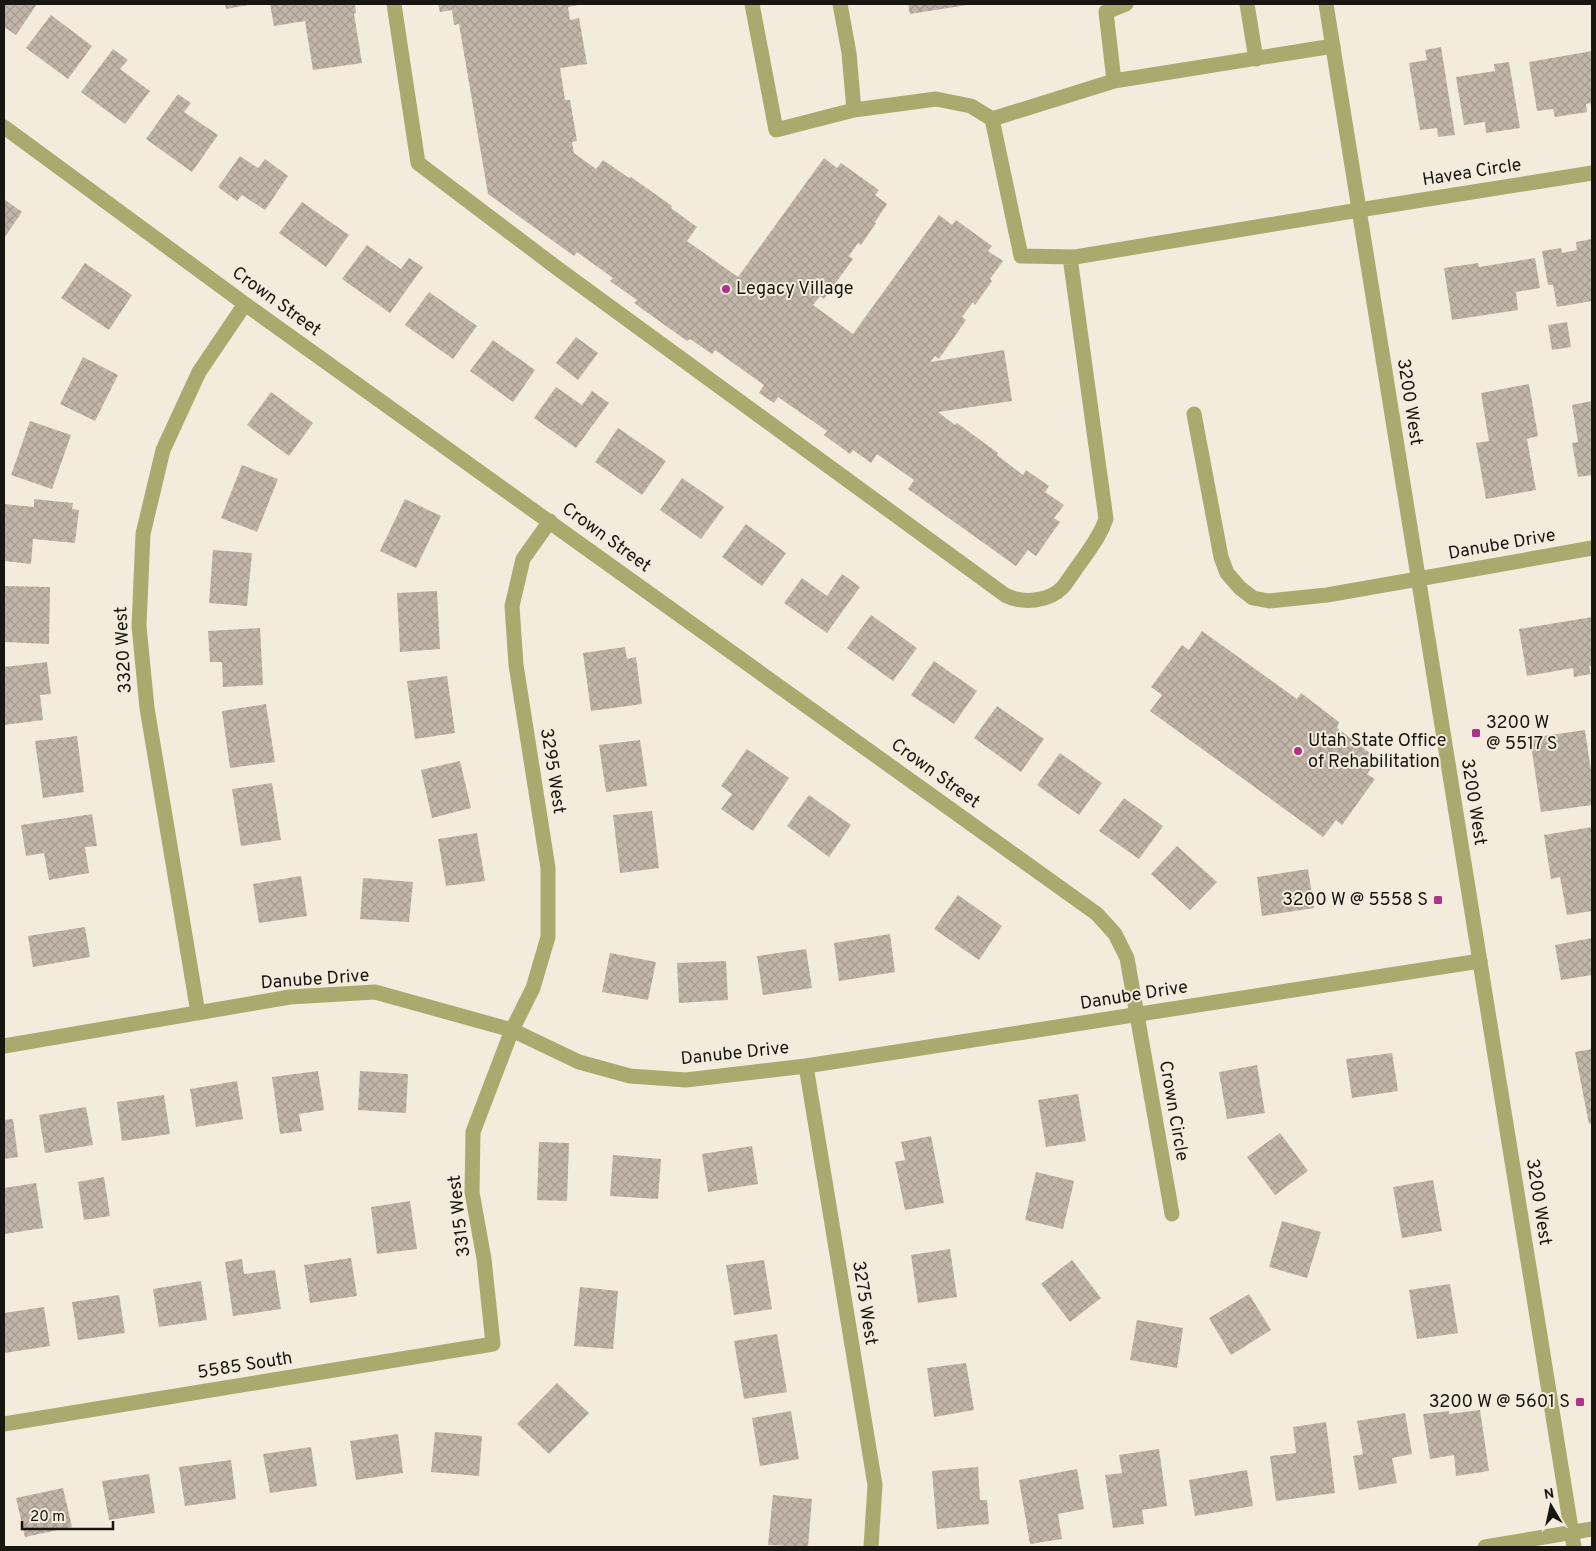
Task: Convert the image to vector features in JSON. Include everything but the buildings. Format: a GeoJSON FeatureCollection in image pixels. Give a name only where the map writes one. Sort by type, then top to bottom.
{"type":"FeatureCollection","features":[{"type":"Feature","properties":{"kind":"street"},"geometry":{"type":"LineString","coordinates":[[394,4],[418,163],[557,268],[1014,600],[1027,601],[1044,597],[1062,588],[1102,531],[1106,519],[1070,257]]}},
{"type":"Feature","properties":{"kind":"street"},"geometry":{"type":"LineString","coordinates":[[752,4],[776,130],[854,110],[936,99],[971,106],[992,119],[1114,81],[1333,46]]}},
{"type":"Feature","properties":{"kind":"street"},"geometry":{"type":"LineString","coordinates":[[840,4],[849,53],[854,110]]}},
{"type":"Feature","properties":{"kind":"street"},"geometry":{"type":"LineString","coordinates":[[1114,81],[1105,8],[1126,4]]}},
{"type":"Feature","properties":{"kind":"street"},"geometry":{"type":"LineString","coordinates":[[1246,4],[1256,59]]}},
{"type":"Feature","properties":{"kind":"street","name":"3200 West"},"geometry":{"type":"LineString","coordinates":[[1326,4],[1573,1540]]}},
{"type":"Feature","properties":{"kind":"street","name":"Havea Circle"},"geometry":{"type":"LineString","coordinates":[[992,119],[1000,149],[1021,256],[1070,257],[1592,173]]}},
{"type":"Feature","properties":{"kind":"street","name":"Crown Street"},"geometry":{"type":"LineString","coordinates":[[4,127],[245,304],[1097,914],[1115,934],[1127,958],[1137,1014]]}},
{"type":"Feature","properties":{"kind":"street","name":"3320 West"},"geometry":{"type":"LineString","coordinates":[[198,1014],[147,708],[139,626],[143,534],[163,450],[200,372],[245,304]]}},
{"type":"Feature","properties":{"kind":"street","name":"Danube Drive"},"geometry":{"type":"LineString","coordinates":[[1194,414],[1221,557],[1226,573],[1253,598],[1269,601],[1318,596],[1592,548]]}},
{"type":"Feature","properties":{"kind":"street","name":"3295 West"},"geometry":{"type":"LineString","coordinates":[[512,1030],[533,988],[548,938],[548,868],[516,665],[512,606],[523,559],[550,521]]}},
{"type":"Feature","properties":{"kind":"street","name":"Danube Drive"},"geometry":{"type":"LineString","coordinates":[[4,1046],[290,997],[375,992],[512,1030],[579,1062],[630,1076],[686,1080],[806,1066],[1480,960]]}},
{"type":"Feature","properties":{"kind":"street","name":"Crown Circle"},"geometry":{"type":"LineString","coordinates":[[1137,1014],[1172,1214]]}},
{"type":"Feature","properties":{"kind":"street","name":"3315 West"},"geometry":{"type":"LineString","coordinates":[[493,1344],[484,1259],[472,1192],[473,1132],[512,1030]]}},
{"type":"Feature","properties":{"kind":"street","name":"3275 West"},"geometry":{"type":"LineString","coordinates":[[806,1066],[875,1485],[871,1547]]}},
{"type":"Feature","properties":{"kind":"street","name":"5585 South"},"geometry":{"type":"LineString","coordinates":[[4,1424],[493,1344]]}},
{"type":"Feature","properties":{"kind":"street"},"geometry":{"type":"LineString","coordinates":[[1485,1547],[1573,1540],[1592,1529]]}},
{"type":"Feature","properties":{"kind":"place","name":"Legacy Village"},"geometry":{"type":"Point","coordinates":[726,289]}},
{"type":"Feature","properties":{"kind":"place","name":"3200 W @ 5517 S"},"geometry":{"type":"Point","coordinates":[1476,733]}},
{"type":"Feature","properties":{"kind":"place","name":"Utah State Office of Rehabilitation"},"geometry":{"type":"Point","coordinates":[1298,751]}},
{"type":"Feature","properties":{"kind":"place","name":"3200 W @ 5558 S"},"geometry":{"type":"Point","coordinates":[1438,900]}},
{"type":"Feature","properties":{"kind":"place","name":"3200 W @ 5601 S"},"geometry":{"type":"Point","coordinates":[1580,1402]}}]}
